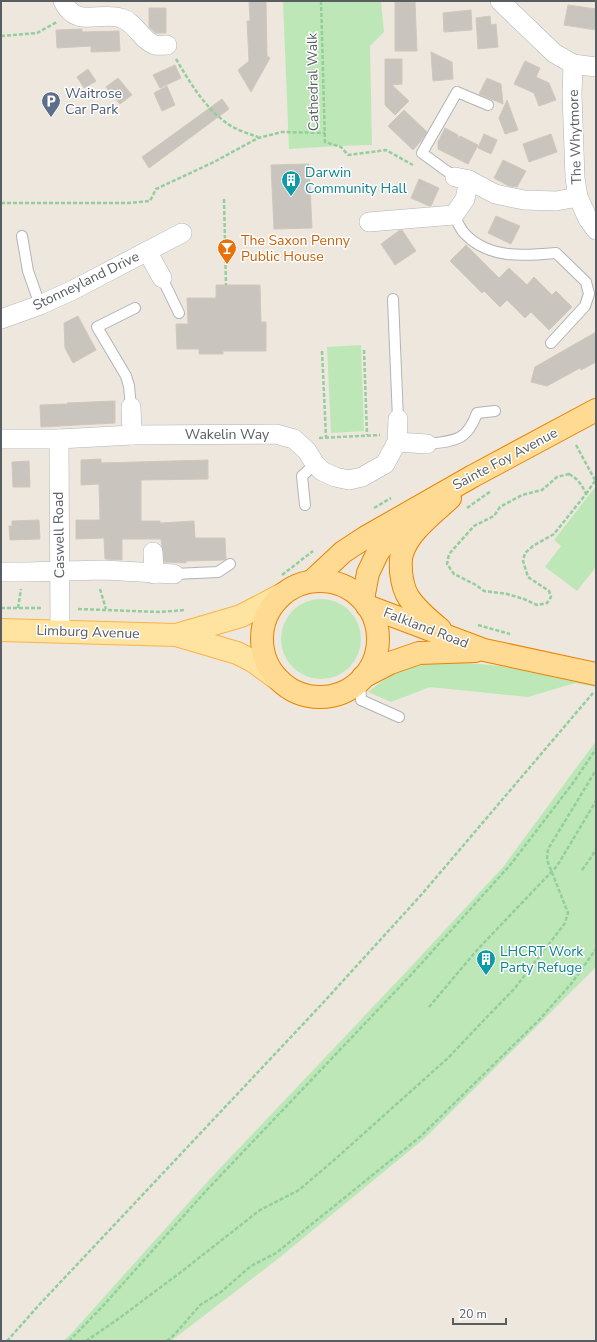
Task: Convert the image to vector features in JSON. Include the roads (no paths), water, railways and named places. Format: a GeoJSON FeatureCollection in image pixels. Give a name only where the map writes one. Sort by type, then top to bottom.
{"type":"FeatureCollection","features":[{"type":"Feature","properties":{"kind":"highway","name":"Sainte Foy Avenue"},"geometry":{"type":"LineString","coordinates":[[312,581],[343,552],[366,537],[413,509],[596,410]]}},
{"type":"Feature","properties":{"kind":"highway"},"geometry":{"type":"LineString","coordinates":[[448,636],[419,610],[409,598],[402,582],[402,553],[411,537],[422,524],[474,476]]}},
{"type":"Feature","properties":{"kind":"highway","name":"Sainte Foy Avenue"},"geometry":{"type":"LineString","coordinates":[[365,602],[368,573],[378,552],[413,509]]}},
{"type":"Feature","properties":{"kind":"highway"},"geometry":{"type":"LineString","coordinates":[[312,581],[331,582],[341,584],[348,588],[365,602],[376,621],[378,642],[372,666],[362,679],[350,689],[336,695],[306,695],[297,692],[279,680],[265,655],[263,633],[268,615],[281,586],[312,581]]}},
{"type":"Feature","properties":{"kind":"highway","name":"Falkland Road"},"geometry":{"type":"LineString","coordinates":[[365,602],[484,650],[596,674]]}},
{"type":"Feature","properties":{"kind":"highway","name":"Falkland Road"},"geometry":{"type":"LineString","coordinates":[[362,679],[390,663],[419,653],[484,650]]}},
{"type":"Feature","properties":{"kind":"main road","name":"Limburg Avenue"},"geometry":{"type":"LineString","coordinates":[[176,635],[241,616],[281,586]]}},
{"type":"Feature","properties":{"kind":"main road","name":"Limburg Avenue"},"geometry":{"type":"LineString","coordinates":[[1,630],[176,635],[237,653],[253,661],[279,680]]}},
{"type":"Feature","properties":{"kind":"street"},"geometry":{"type":"LineString","coordinates":[[63,1],[66,8],[81,18],[122,18],[127,20],[143,36],[155,45],[167,45]]}},
{"type":"Feature","properties":{"kind":"street"},"geometry":{"type":"LineString","coordinates":[[500,1],[554,53],[573,64],[596,67]]}},
{"type":"Feature","properties":{"kind":"street","name":"The Whytmore"},"geometry":{"type":"LineString","coordinates":[[573,64],[572,94],[575,178],[578,197],[588,219],[596,230]]}},
{"type":"Feature","properties":{"kind":"street"},"geometry":{"type":"LineString","coordinates":[[462,179],[495,194],[524,200],[556,201],[578,197]]}},
{"type":"Feature","properties":{"kind":"street"},"geometry":{"type":"LineString","coordinates":[[369,222],[454,215],[465,199],[462,179]]}},
{"type":"Feature","properties":{"kind":"street","name":"Stonneyland Drive"},"geometry":{"type":"LineString","coordinates":[[1,319],[40,305],[73,290],[182,232]]}},
{"type":"Feature","properties":{"kind":"street","name":"Stonneyland Drive"},"geometry":{"type":"LineString","coordinates":[[147,251],[162,278]]}},
{"type":"Feature","properties":{"kind":"street"},"geometry":{"type":"LineString","coordinates":[[131,406],[132,435]]}},
{"type":"Feature","properties":{"kind":"street"},"geometry":{"type":"LineString","coordinates":[[315,464],[322,471],[335,477],[349,480],[362,477],[385,464],[398,432],[428,444]]}},
{"type":"Feature","properties":{"kind":"street","name":"Wakelin Way"},"geometry":{"type":"LineString","coordinates":[[1,439],[59,439],[132,435],[276,434],[294,439],[307,451],[315,464]]}},
{"type":"Feature","properties":{"kind":"street","name":"Caswell Road"},"geometry":{"type":"LineString","coordinates":[[59,439],[60,632]]}},
{"type":"Feature","properties":{"kind":"street"},"geometry":{"type":"LineString","coordinates":[[153,552],[154,574]]}},
{"type":"Feature","properties":{"kind":"street"},"geometry":{"type":"LineString","coordinates":[[1,572],[104,570],[174,574]]}},
{"type":"Feature","properties":{"kind":"lane"},"geometry":{"type":"LineString","coordinates":[[462,179],[422,153],[457,92],[488,105]]}},
{"type":"Feature","properties":{"kind":"lane"},"geometry":{"type":"LineString","coordinates":[[454,215],[464,233],[477,244],[495,252],[523,256],[556,253],[586,282],[589,294],[585,306],[551,343]]}},
{"type":"Feature","properties":{"kind":"lane"},"geometry":{"type":"LineString","coordinates":[[22,236],[28,271],[40,305]]}},
{"type":"Feature","properties":{"kind":"lane"},"geometry":{"type":"LineString","coordinates":[[162,278],[179,313]]}},
{"type":"Feature","properties":{"kind":"lane"},"geometry":{"type":"LineString","coordinates":[[393,299],[398,432]]}},
{"type":"Feature","properties":{"kind":"lane"},"geometry":{"type":"LineString","coordinates":[[131,406],[129,386],[126,376],[97,327],[135,308]]}},
{"type":"Feature","properties":{"kind":"lane"},"geometry":{"type":"LineString","coordinates":[[428,444],[450,442],[464,435],[473,426],[478,413],[495,411]]}},
{"type":"Feature","properties":{"kind":"lane"},"geometry":{"type":"LineString","coordinates":[[305,505],[302,476],[315,464]]}},
{"type":"Feature","properties":{"kind":"lane"},"geometry":{"type":"LineString","coordinates":[[174,574],[218,572],[230,564]]}},
{"type":"Feature","properties":{"kind":"lane"},"geometry":{"type":"LineString","coordinates":[[362,679],[361,700],[399,717]]}},
{"type":"Feature","properties":{"kind":"place","name":"Waitrose Car Park"},"geometry":{"type":"Point","coordinates":[51,118]}},
{"type":"Feature","properties":{"kind":"place","name":"Darwin Community Hall"},"geometry":{"type":"Point","coordinates":[291,197]}},
{"type":"Feature","properties":{"kind":"place","name":"The Saxon Penny Public House"},"geometry":{"type":"Point","coordinates":[227,265]}},
{"type":"Feature","properties":{"kind":"place","name":"LHCRT Work Party Refuge"},"geometry":{"type":"Point","coordinates":[486,976]}}]}
